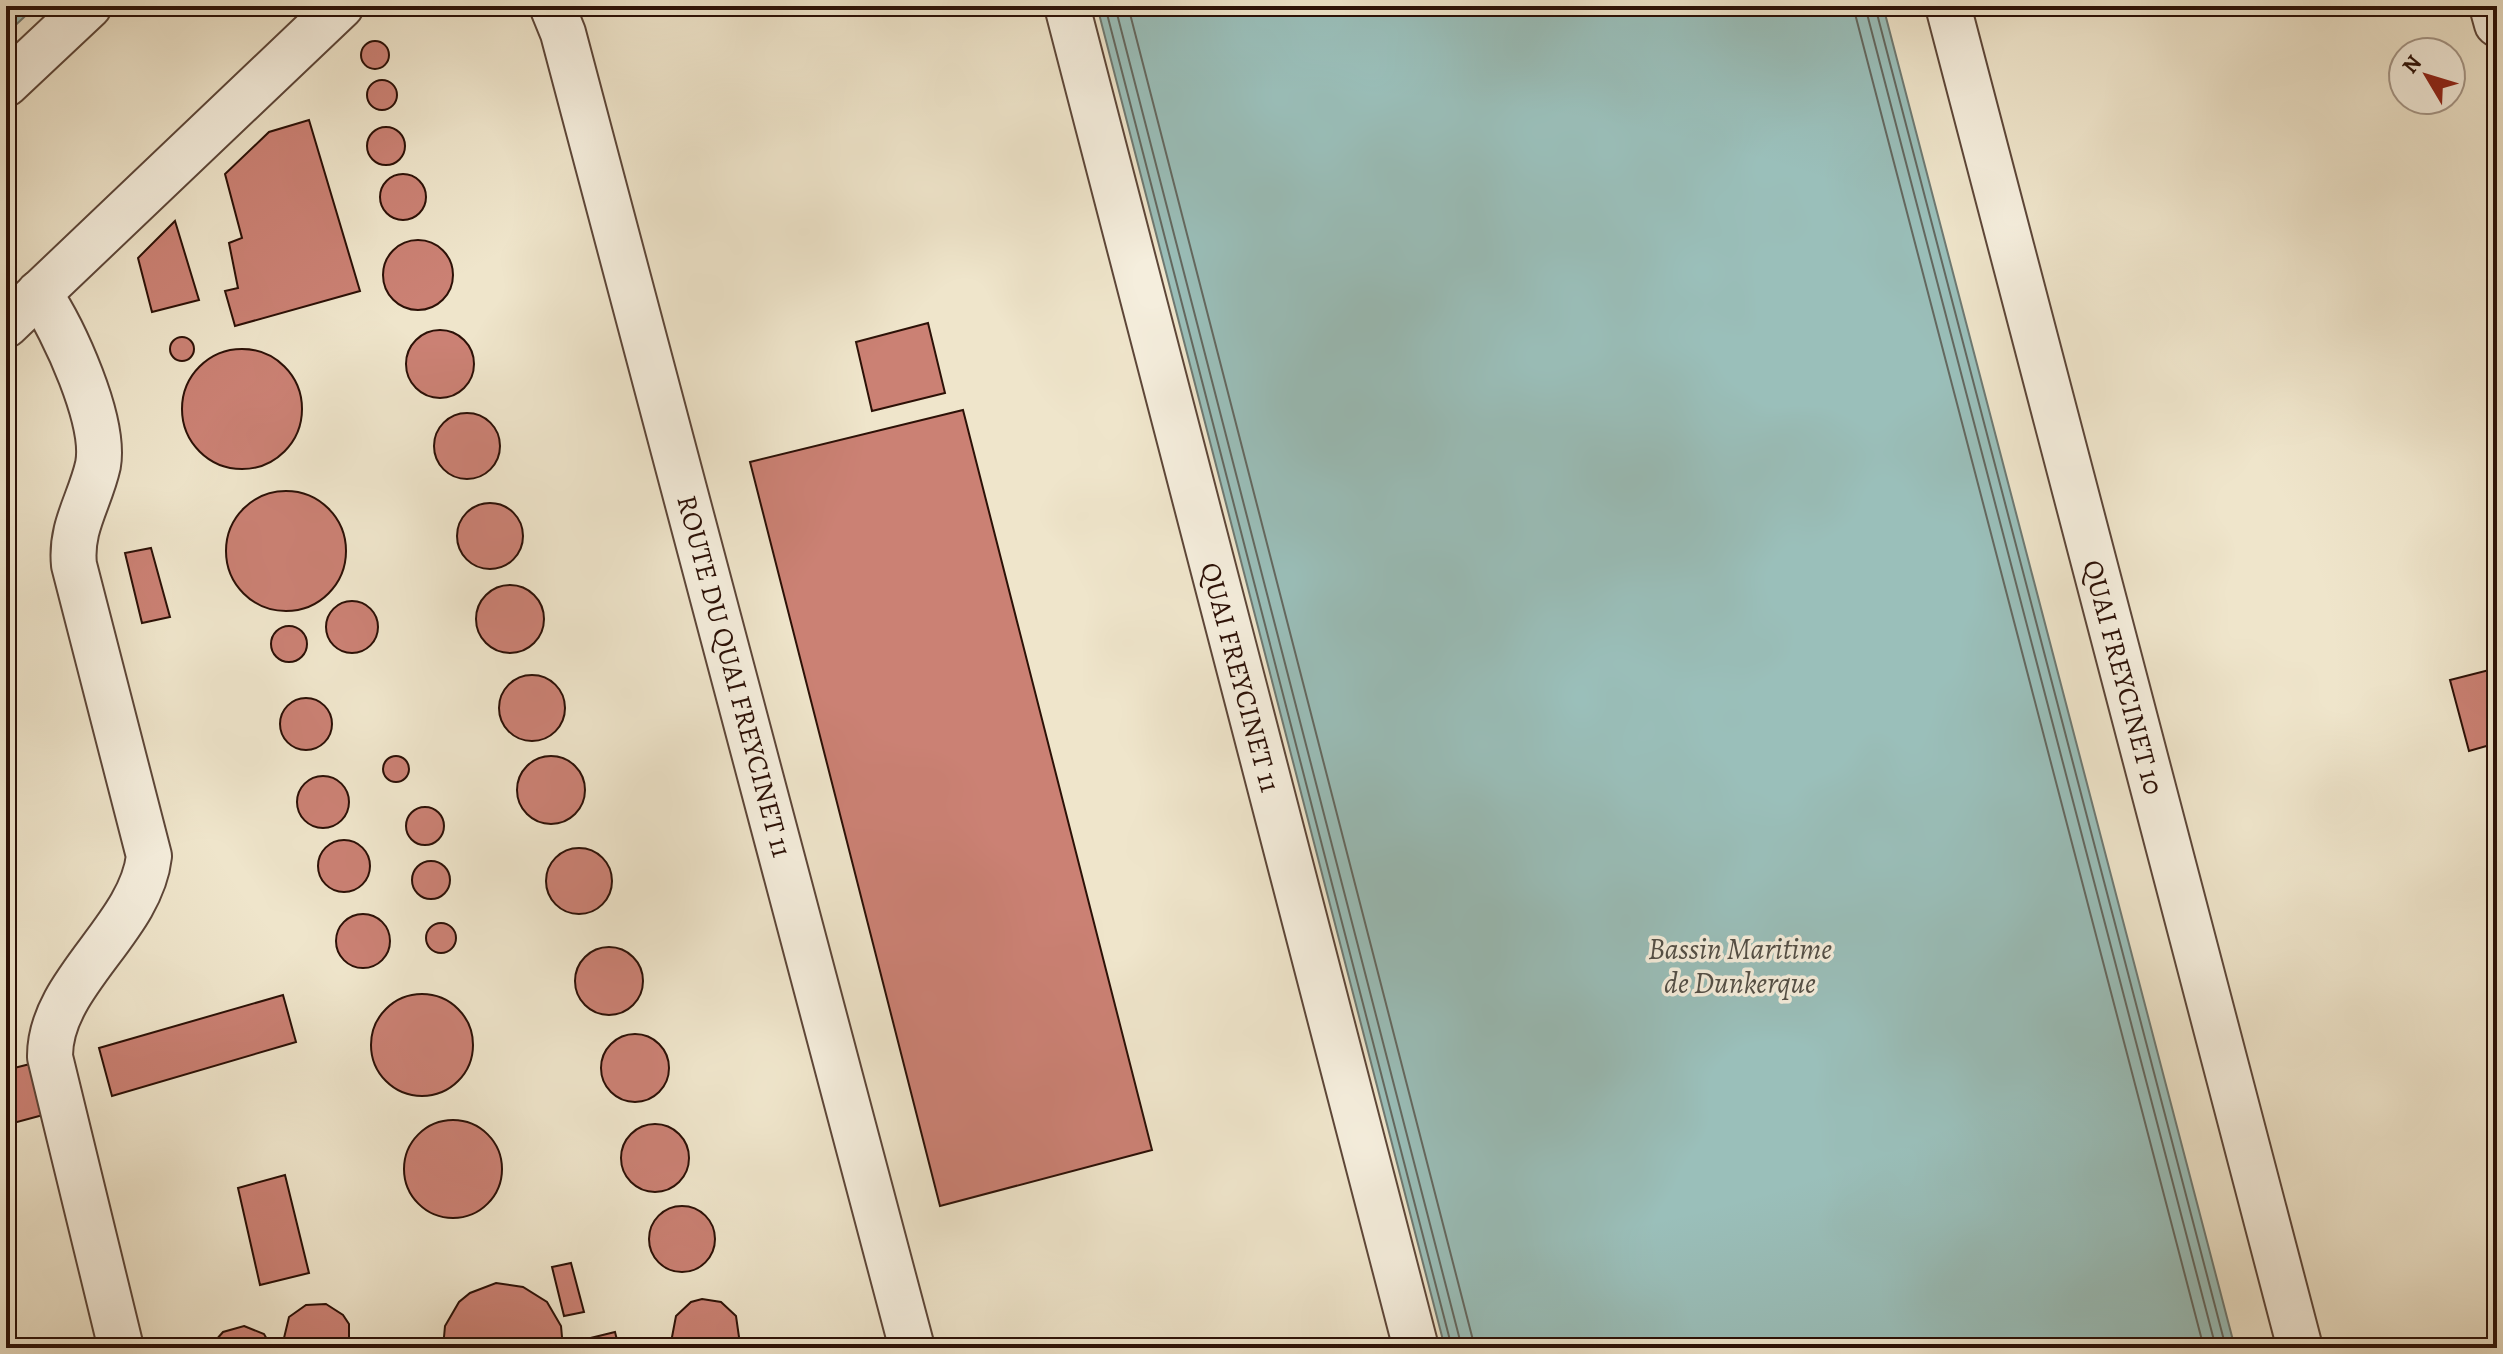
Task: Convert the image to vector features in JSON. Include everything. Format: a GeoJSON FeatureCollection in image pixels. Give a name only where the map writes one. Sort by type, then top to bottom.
{"type":"FeatureCollection","features":[{"type":"Feature","properties":{"kind":"street"},"geometry":{"type":"LineString","coordinates":[[6,84],[89,6]]}},
{"type":"Feature","properties":{"kind":"street"},"geometry":{"type":"LineString","coordinates":[[6,325],[341,6]]}},
{"type":"Feature","properties":{"kind":"street","name":"ROUTE DU QUAI FREYCINET 11"},"geometry":{"type":"LineString","coordinates":[[552,6],[567,49],[912,1348]]}},
{"type":"Feature","properties":{"kind":"street","name":"QUAI FREYCINET 11"},"geometry":{"type":"LineString","coordinates":[[1067,6],[1416,1348]]}},
{"type":"Feature","properties":{"kind":"street","name":"QUAI FREYCINET 10"},"geometry":{"type":"LineString","coordinates":[[1948,6],[2300,1348]]}},
{"type":"Feature","properties":{"kind":"street"},"geometry":{"type":"LineString","coordinates":[[2492,6],[2497,24]]}},
{"type":"Feature","properties":{"kind":"street"},"geometry":{"type":"LineString","coordinates":[[39,293],[65,338],[98,437],[98,464],[74,533],[74,565],[149,856],[144,883],[60,1013],[50,1039],[50,1057],[121,1348]]}},
{"type":"Feature","properties":{"kind":"water"},"geometry":{"type":"Polygon","coordinates":[[[6,6],[36,6],[6,34],[6,6]]]}},
{"type":"Feature","properties":{"kind":"water","name":"Bassin Maritime de Dunkerque"},"geometry":{"type":"Polygon","coordinates":[[[1097,6],[1883,6],[2235,1348],[1445,1348],[1097,6]]]}},
{"type":"Feature","properties":{"kind":"building"},"geometry":{"type":"Polygon","coordinates":[[[375,41],[385,45],[389,55],[385,65],[375,69],[365,65],[361,55],[365,45],[375,41]]]}},
{"type":"Feature","properties":{"kind":"building"},"geometry":{"type":"Polygon","coordinates":[[[382,80],[388,81],[396,89],[396,101],[388,109],[382,110],[376,109],[368,101],[367,95],[368,89],[376,81],[382,80]]]}},
{"type":"Feature","properties":{"kind":"building"},"geometry":{"type":"Polygon","coordinates":[[[309,120],[360,291],[235,326],[225,291],[238,288],[229,243],[242,238],[225,174],[269,132],[309,120]]]}},
{"type":"Feature","properties":{"kind":"building"},"geometry":{"type":"Polygon","coordinates":[[[386,127],[399,133],[405,146],[399,159],[386,165],[373,159],[367,146],[373,133],[386,127]]]}},
{"type":"Feature","properties":{"kind":"building"},"geometry":{"type":"Polygon","coordinates":[[[403,174],[419,181],[426,197],[419,213],[403,220],[387,213],[380,197],[387,181],[403,174]]]}},
{"type":"Feature","properties":{"kind":"building"},"geometry":{"type":"Polygon","coordinates":[[[175,221],[199,300],[152,312],[138,258],[175,221]]]}},
{"type":"Feature","properties":{"kind":"building"},"geometry":{"type":"Polygon","coordinates":[[[418,240],[437,246],[447,256],[453,275],[447,294],[437,304],[418,310],[399,304],[389,294],[383,275],[389,256],[399,246],[418,240]]]}},
{"type":"Feature","properties":{"kind":"building"},"geometry":{"type":"Polygon","coordinates":[[[928,323],[945,393],[872,411],[856,342],[928,323]]]}},
{"type":"Feature","properties":{"kind":"building"},"geometry":{"type":"Polygon","coordinates":[[[440,330],[464,340],[474,364],[464,388],[440,398],[416,388],[406,364],[416,340],[440,330]]]}},
{"type":"Feature","properties":{"kind":"building"},"geometry":{"type":"Polygon","coordinates":[[[182,337],[191,340],[194,349],[191,358],[182,361],[173,358],[170,349],[173,340],[182,337]]]}},
{"type":"Feature","properties":{"kind":"building"},"geometry":{"type":"Polygon","coordinates":[[[242,349],[265,354],[284,367],[297,386],[302,409],[297,432],[284,451],[265,464],[242,469],[219,464],[200,451],[187,432],[182,409],[187,386],[200,367],[219,354],[242,349]]]}},
{"type":"Feature","properties":{"kind":"building"},"geometry":{"type":"Polygon","coordinates":[[[963,410],[1152,1150],[940,1206],[750,462],[963,410]]]}},
{"type":"Feature","properties":{"kind":"building"},"geometry":{"type":"Polygon","coordinates":[[[460,413],[474,413],[486,418],[495,427],[500,446],[498,459],[491,470],[474,479],[460,479],[448,474],[439,465],[434,453],[434,439],[439,427],[448,418],[460,413]]]}},
{"type":"Feature","properties":{"kind":"building"},"geometry":{"type":"Polygon","coordinates":[[[286,491],[309,495],[329,508],[342,528],[346,551],[342,574],[329,594],[309,607],[286,611],[263,607],[243,594],[230,574],[226,551],[230,528],[243,508],[263,495],[286,491]]]}},
{"type":"Feature","properties":{"kind":"building"},"geometry":{"type":"Polygon","coordinates":[[[483,503],[497,503],[509,508],[518,517],[523,536],[521,549],[514,560],[497,569],[483,569],[471,564],[462,555],[457,543],[457,529],[462,517],[471,508],[483,503]]]}},
{"type":"Feature","properties":{"kind":"building"},"geometry":{"type":"Polygon","coordinates":[[[151,548],[170,617],[142,623],[125,553],[151,548]]]}},
{"type":"Feature","properties":{"kind":"building"},"geometry":{"type":"Polygon","coordinates":[[[503,585],[517,585],[529,590],[539,600],[544,619],[539,638],[529,648],[517,653],[503,653],[491,648],[481,638],[476,626],[476,612],[481,600],[491,590],[503,585]]]}},
{"type":"Feature","properties":{"kind":"building"},"geometry":{"type":"Polygon","coordinates":[[[352,601],[370,609],[378,627],[370,645],[352,653],[334,645],[326,627],[334,609],[352,601]]]}},
{"type":"Feature","properties":{"kind":"building"},"geometry":{"type":"Polygon","coordinates":[[[289,626],[302,631],[307,644],[302,657],[289,662],[276,657],[271,644],[276,631],[289,626]]]}},
{"type":"Feature","properties":{"kind":"building"},"geometry":{"type":"Polygon","coordinates":[[[2497,668],[2497,743],[2469,751],[2450,680],[2497,668]]]}},
{"type":"Feature","properties":{"kind":"building"},"geometry":{"type":"Polygon","coordinates":[[[532,675],[545,678],[555,685],[562,695],[565,708],[562,721],[555,731],[545,738],[532,741],[519,738],[509,731],[502,721],[499,708],[502,695],[509,685],[519,678],[532,675]]]}},
{"type":"Feature","properties":{"kind":"building"},"geometry":{"type":"Polygon","coordinates":[[[306,698],[324,706],[332,724],[324,742],[306,750],[288,742],[280,724],[288,706],[306,698]]]}},
{"type":"Feature","properties":{"kind":"building"},"geometry":{"type":"Polygon","coordinates":[[[396,756],[405,760],[409,769],[405,778],[396,782],[387,778],[383,769],[387,760],[396,756]]]}},
{"type":"Feature","properties":{"kind":"building"},"geometry":{"type":"Polygon","coordinates":[[[544,756],[558,756],[570,761],[580,771],[585,790],[580,809],[570,819],[558,824],[544,824],[532,819],[522,809],[517,797],[517,783],[522,771],[532,761],[544,756]]]}},
{"type":"Feature","properties":{"kind":"building"},"geometry":{"type":"Polygon","coordinates":[[[323,776],[341,784],[349,802],[341,820],[323,828],[305,820],[297,802],[305,784],[323,776]]]}},
{"type":"Feature","properties":{"kind":"building"},"geometry":{"type":"Polygon","coordinates":[[[425,807],[439,812],[444,826],[439,840],[425,845],[411,840],[406,826],[411,812],[425,807]]]}},
{"type":"Feature","properties":{"kind":"building"},"geometry":{"type":"Polygon","coordinates":[[[344,840],[363,847],[370,866],[363,885],[344,892],[325,885],[318,866],[325,847],[344,840]]]}},
{"type":"Feature","properties":{"kind":"building"},"geometry":{"type":"Polygon","coordinates":[[[573,848],[585,848],[597,853],[607,863],[612,881],[610,894],[597,909],[585,914],[573,914],[561,909],[551,899],[546,887],[546,875],[551,863],[561,853],[573,848]]]}},
{"type":"Feature","properties":{"kind":"building"},"geometry":{"type":"Polygon","coordinates":[[[431,861],[444,867],[450,880],[444,893],[431,899],[418,893],[412,880],[418,867],[431,861]]]}},
{"type":"Feature","properties":{"kind":"building"},"geometry":{"type":"Polygon","coordinates":[[[363,914],[382,922],[390,941],[382,960],[363,968],[344,960],[336,941],[344,922],[363,914]]]}},
{"type":"Feature","properties":{"kind":"building"},"geometry":{"type":"Polygon","coordinates":[[[441,923],[452,927],[456,938],[452,949],[441,953],[430,949],[426,938],[430,927],[441,923]]]}},
{"type":"Feature","properties":{"kind":"building"},"geometry":{"type":"Polygon","coordinates":[[[609,947],[633,957],[643,981],[633,1005],[609,1015],[585,1005],[575,981],[585,957],[609,947]]]}},
{"type":"Feature","properties":{"kind":"building"},"geometry":{"type":"Polygon","coordinates":[[[422,994],[441,998],[458,1009],[469,1026],[473,1045],[469,1064],[458,1081],[441,1092],[422,1096],[403,1092],[386,1081],[375,1064],[371,1045],[375,1026],[386,1009],[403,998],[422,994]]]}},
{"type":"Feature","properties":{"kind":"building"},"geometry":{"type":"Polygon","coordinates":[[[283,995],[296,1042],[112,1096],[99,1048],[283,995]]]}},
{"type":"Feature","properties":{"kind":"building"},"geometry":{"type":"Polygon","coordinates":[[[635,1034],[659,1044],[669,1068],[659,1092],[635,1102],[611,1092],[601,1068],[611,1044],[635,1034]]]}},
{"type":"Feature","properties":{"kind":"building"},"geometry":{"type":"Polygon","coordinates":[[[30,1064],[43,1115],[6,1125],[6,1070],[30,1064]]]}},
{"type":"Feature","properties":{"kind":"building"},"geometry":{"type":"Polygon","coordinates":[[[453,1120],[472,1124],[488,1134],[498,1150],[502,1169],[498,1188],[488,1204],[472,1214],[453,1218],[434,1214],[418,1204],[408,1188],[404,1169],[408,1150],[418,1134],[434,1124],[453,1120]]]}},
{"type":"Feature","properties":{"kind":"building"},"geometry":{"type":"Polygon","coordinates":[[[655,1124],[679,1134],[689,1158],[679,1182],[655,1192],[631,1182],[621,1158],[631,1134],[655,1124]]]}},
{"type":"Feature","properties":{"kind":"building"},"geometry":{"type":"Polygon","coordinates":[[[285,1175],[309,1273],[260,1285],[238,1188],[285,1175]]]}},
{"type":"Feature","properties":{"kind":"building"},"geometry":{"type":"Polygon","coordinates":[[[675,1206],[689,1206],[701,1211],[710,1220],[715,1239],[713,1252],[706,1263],[689,1272],[675,1272],[663,1267],[654,1258],[649,1246],[649,1232],[654,1220],[663,1211],[675,1206]]]}},
{"type":"Feature","properties":{"kind":"building"},"geometry":{"type":"Polygon","coordinates":[[[571,1263],[584,1312],[564,1316],[552,1267],[571,1263]]]}},
{"type":"Feature","properties":{"kind":"building"},"geometry":{"type":"Polygon","coordinates":[[[496,1283],[523,1287],[547,1302],[561,1326],[563,1348],[443,1348],[445,1326],[459,1302],[470,1293],[496,1283]]]}},
{"type":"Feature","properties":{"kind":"building"},"geometry":{"type":"Polygon","coordinates":[[[702,1299],[721,1302],[736,1316],[739,1337],[735,1348],[675,1347],[672,1337],[676,1316],[691,1302],[702,1299]]]}},
{"type":"Feature","properties":{"kind":"building"},"geometry":{"type":"Polygon","coordinates":[[[326,1304],[343,1315],[349,1324],[349,1348],[285,1348],[289,1317],[306,1305],[326,1304]]]}},
{"type":"Feature","properties":{"kind":"building"},"geometry":{"type":"Polygon","coordinates":[[[244,1326],[264,1334],[272,1348],[209,1348],[223,1332],[244,1326]]]}},
{"type":"Feature","properties":{"kind":"building"},"geometry":{"type":"Polygon","coordinates":[[[615,1332],[619,1348],[571,1348],[570,1343],[615,1332]]]}}]}
